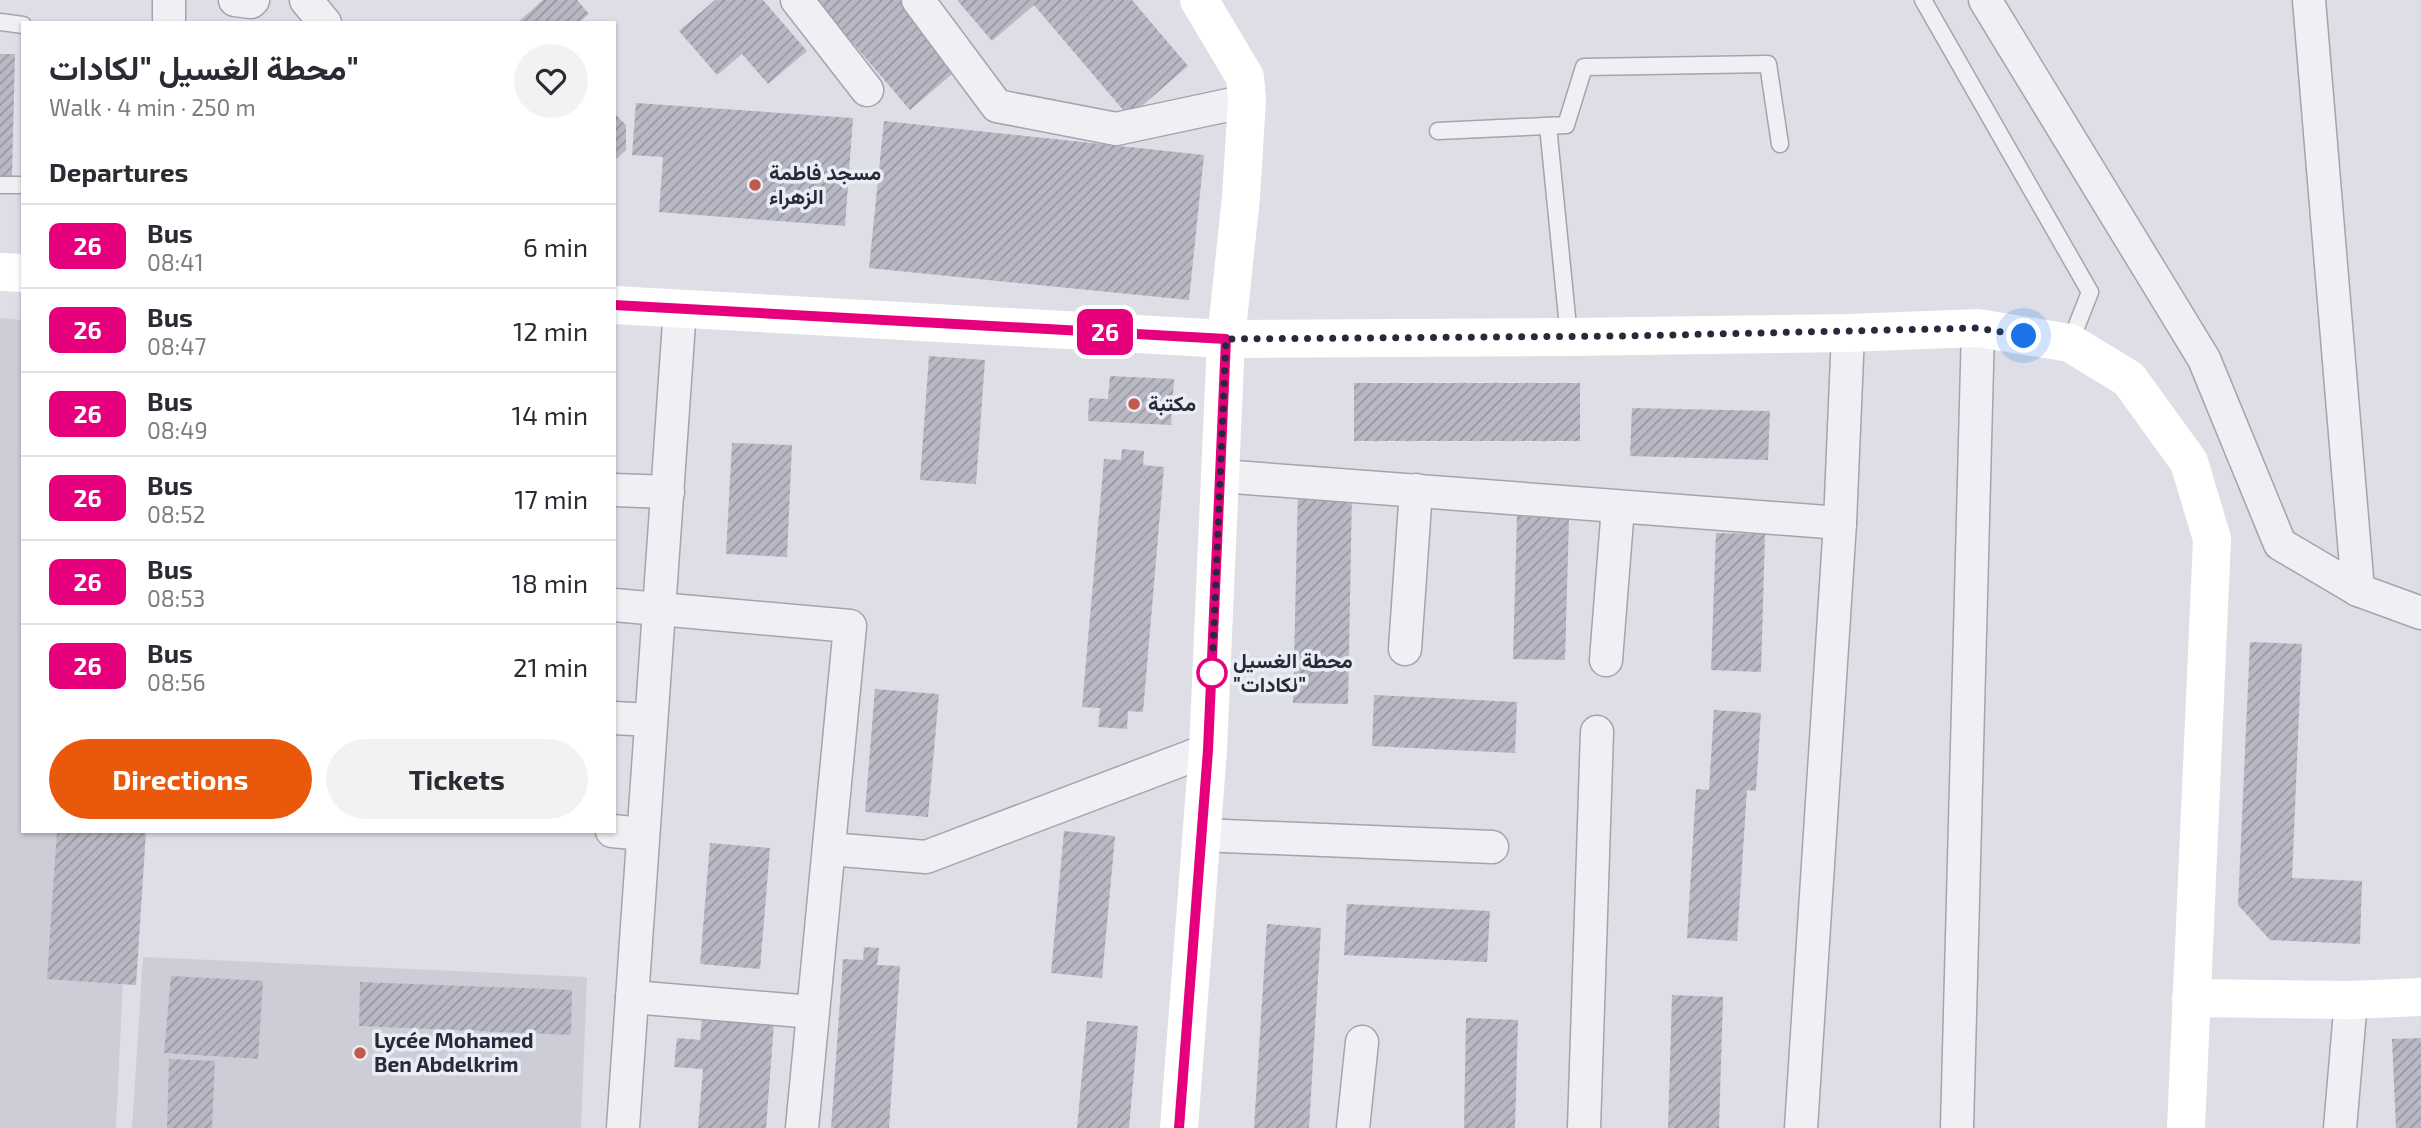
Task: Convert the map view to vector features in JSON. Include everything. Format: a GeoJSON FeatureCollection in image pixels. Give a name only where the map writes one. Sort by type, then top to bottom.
{"type":"FeatureCollection","features":[{"type":"Feature","properties":{"kind":"street"},"geometry":{"type":"LineString","coordinates":[[169,0],[169,21]]}},
{"type":"Feature","properties":{"kind":"street"},"geometry":{"type":"LineString","coordinates":[[235,0],[253,0]]}},
{"type":"Feature","properties":{"kind":"street"},"geometry":{"type":"LineString","coordinates":[[306,0],[323,21]]}},
{"type":"Feature","properties":{"kind":"street"},"geometry":{"type":"LineString","coordinates":[[796,0],[867,90]]}},
{"type":"Feature","properties":{"kind":"street"},"geometry":{"type":"LineString","coordinates":[[918,0],[998,106],[1116,129],[1247,101]]}},
{"type":"Feature","properties":{"kind":"street"},"geometry":{"type":"LineString","coordinates":[[1179,1128],[1208,750],[1226,339],[1241,197],[1247,101],[1245,76],[1199,0]]}},
{"type":"Feature","properties":{"kind":"street"},"geometry":{"type":"LineString","coordinates":[[1985,0],[2204,359],[2280,544],[2358,590],[2421,613]]}},
{"type":"Feature","properties":{"kind":"street"},"geometry":{"type":"LineString","coordinates":[[2309,0],[2358,590]]}},
{"type":"Feature","properties":{"kind":"street"},"geometry":{"type":"LineString","coordinates":[[0,272],[21,274]]}},
{"type":"Feature","properties":{"kind":"street"},"geometry":{"type":"LineString","coordinates":[[616,305],[1226,339],[1569,337],[1978,328],[2070,343],[2129,379],[2189,462],[2212,539],[2186,1128]]}},
{"type":"Feature","properties":{"kind":"street"},"geometry":{"type":"LineString","coordinates":[[622,1128],[680,308]]}},
{"type":"Feature","properties":{"kind":"street"},"geometry":{"type":"LineString","coordinates":[[1957,1128],[1978,328]]}},
{"type":"Feature","properties":{"kind":"street"},"geometry":{"type":"LineString","coordinates":[[1801,1128],[1840,523],[1848,332]]}},
{"type":"Feature","properties":{"kind":"street"},"geometry":{"type":"LineString","coordinates":[[1221,476],[1840,523]]}},
{"type":"Feature","properties":{"kind":"street"},"geometry":{"type":"LineString","coordinates":[[616,490],[668,492]]}},
{"type":"Feature","properties":{"kind":"street"},"geometry":{"type":"LineString","coordinates":[[1405,649],[1416,490]]}},
{"type":"Feature","properties":{"kind":"street"},"geometry":{"type":"LineString","coordinates":[[1605,660],[1618,508]]}},
{"type":"Feature","properties":{"kind":"street"},"geometry":{"type":"LineString","coordinates":[[616,605],[850,626],[802,1128]]}},
{"type":"Feature","properties":{"kind":"street"},"geometry":{"type":"LineString","coordinates":[[616,718],[651,720]]}},
{"type":"Feature","properties":{"kind":"street"},"geometry":{"type":"LineString","coordinates":[[1584,1128],[1597,732]]}},
{"type":"Feature","properties":{"kind":"street"},"geometry":{"type":"LineString","coordinates":[[829,849],[926,857],[1208,750]]}},
{"type":"Feature","properties":{"kind":"street"},"geometry":{"type":"LineString","coordinates":[[616,831],[643,834]]}},
{"type":"Feature","properties":{"kind":"street"},"geometry":{"type":"LineString","coordinates":[[1201,835],[1492,847]]}},
{"type":"Feature","properties":{"kind":"street"},"geometry":{"type":"LineString","coordinates":[[632,997],[813,1012]]}},
{"type":"Feature","properties":{"kind":"street"},"geometry":{"type":"LineString","coordinates":[[2190,998],[2351,1000],[2421,997]]}},
{"type":"Feature","properties":{"kind":"street"},"geometry":{"type":"LineString","coordinates":[[2340,1128],[2351,1000]]}},
{"type":"Feature","properties":{"kind":"street"},"geometry":{"type":"LineString","coordinates":[[1353,1128],[1362,1042]]}},
{"type":"Feature","properties":{"kind":"lane"},"geometry":{"type":"LineString","coordinates":[[1923,0],[2090,292],[2070,343]]}},
{"type":"Feature","properties":{"kind":"lane"},"geometry":{"type":"LineString","coordinates":[[0,22],[21,25]]}},
{"type":"Feature","properties":{"kind":"lane"},"geometry":{"type":"LineString","coordinates":[[1438,131],[1566,125],[1584,67],[1768,64],[1780,144]]}},
{"type":"Feature","properties":{"kind":"lane"},"geometry":{"type":"LineString","coordinates":[[1548,126],[1569,337]]}},
{"type":"Feature","properties":{"kind":"lane"},"geometry":{"type":"LineString","coordinates":[[0,185],[21,185]]}},
{"type":"Feature","properties":{"kind":"shaded area"},"geometry":{"type":"Polygon","coordinates":[[[0,318],[21,320],[21,833],[130,833],[116,1128],[0,1128],[0,318]]]}},
{"type":"Feature","properties":{"kind":"shaded area","name":"Lycée Mohamed Ben Abdelkrim"},"geometry":{"type":"Polygon","coordinates":[[[143,957],[587,977],[581,1128],[132,1128],[143,957]]]}},
{"type":"Feature","properties":{"kind":"building"},"geometry":{"type":"Polygon","coordinates":[[[543,0],[577,0],[589,14],[580,21],[519,21],[543,0]]]}},
{"type":"Feature","properties":{"kind":"building"},"geometry":{"type":"Polygon","coordinates":[[[715,0],[763,0],[807,51],[768,84],[742,54],[717,75],[679,31],[715,0]]]}},
{"type":"Feature","properties":{"kind":"building"},"geometry":{"type":"Polygon","coordinates":[[[816,0],[911,0],[965,63],[910,110],[816,0]]]}},
{"type":"Feature","properties":{"kind":"building"},"geometry":{"type":"Polygon","coordinates":[[[957,0],[1132,0],[1188,66],[1129,117],[1034,5],[992,41],[957,0]]]}},
{"type":"Feature","properties":{"kind":"building"},"geometry":{"type":"Polygon","coordinates":[[[0,54],[15,54],[12,176],[0,176],[0,54]]]}},
{"type":"Feature","properties":{"kind":"building","name":"مسجد فاطمة الزهراء"},"geometry":{"type":"Polygon","coordinates":[[[636,103],[853,118],[845,226],[659,212],[663,157],[632,155],[636,103]]]}},
{"type":"Feature","properties":{"kind":"building"},"geometry":{"type":"Polygon","coordinates":[[[616,115],[626,125],[626,150],[616,159],[616,115]]]}},
{"type":"Feature","properties":{"kind":"building"},"geometry":{"type":"Polygon","coordinates":[[[884,121],[1204,155],[1189,300],[869,268],[884,121]]]}},
{"type":"Feature","properties":{"kind":"building"},"geometry":{"type":"Polygon","coordinates":[[[929,356],[985,360],[976,484],[920,480],[929,356]]]}},
{"type":"Feature","properties":{"kind":"building"},"geometry":{"type":"Polygon","coordinates":[[[1110,376],[1174,379],[1171,425],[1088,421],[1089,398],[1108,399],[1110,376]]]}},
{"type":"Feature","properties":{"kind":"building"},"geometry":{"type":"Polygon","coordinates":[[[1354,383],[1580,383],[1580,441],[1354,441],[1354,383]]]}},
{"type":"Feature","properties":{"kind":"building"},"geometry":{"type":"Polygon","coordinates":[[[1632,408],[1770,411],[1768,460],[1630,456],[1632,408]]]}},
{"type":"Feature","properties":{"kind":"building"},"geometry":{"type":"Polygon","coordinates":[[[732,443],[792,445],[787,557],[726,554],[732,443]]]}},
{"type":"Feature","properties":{"kind":"building"},"geometry":{"type":"Polygon","coordinates":[[[1122,449],[1144,451],[1143,465],[1164,467],[1143,712],[1128,711],[1127,729],[1098,727],[1100,708],[1082,707],[1104,459],[1121,460],[1122,449]]]}},
{"type":"Feature","properties":{"kind":"building"},"geometry":{"type":"Polygon","coordinates":[[[1298,490],[1352,491],[1348,704],[1293,703],[1298,490]]]}},
{"type":"Feature","properties":{"kind":"building"},"geometry":{"type":"Polygon","coordinates":[[[1517,516],[1569,518],[1565,660],[1513,659],[1517,516]]]}},
{"type":"Feature","properties":{"kind":"building"},"geometry":{"type":"Polygon","coordinates":[[[1716,533],[1765,534],[1761,672],[1711,670],[1716,533]]]}},
{"type":"Feature","properties":{"kind":"building"},"geometry":{"type":"Polygon","coordinates":[[[2250,642],[2302,644],[2292,878],[2362,881],[2360,944],[2270,940],[2238,905],[2250,642]]]}},
{"type":"Feature","properties":{"kind":"building"},"geometry":{"type":"Polygon","coordinates":[[[875,689],[939,694],[928,817],[865,812],[875,689]]]}},
{"type":"Feature","properties":{"kind":"building"},"geometry":{"type":"Polygon","coordinates":[[[1374,695],[1517,702],[1515,753],[1372,746],[1374,695]]]}},
{"type":"Feature","properties":{"kind":"building"},"geometry":{"type":"Polygon","coordinates":[[[1714,710],[1761,713],[1756,791],[1747,790],[1737,941],[1687,938],[1696,789],[1709,790],[1714,710]]]}},
{"type":"Feature","properties":{"kind":"building"},"geometry":{"type":"Polygon","coordinates":[[[1064,831],[1115,836],[1102,978],[1051,973],[1064,831]]]}},
{"type":"Feature","properties":{"kind":"building"},"geometry":{"type":"Polygon","coordinates":[[[57,833],[146,833],[136,985],[47,979],[57,833]]]}},
{"type":"Feature","properties":{"kind":"building"},"geometry":{"type":"Polygon","coordinates":[[[710,843],[770,848],[760,969],[700,964],[710,843]]]}},
{"type":"Feature","properties":{"kind":"building"},"geometry":{"type":"Polygon","coordinates":[[[1347,904],[1490,911],[1487,962],[1344,955],[1347,904]]]}},
{"type":"Feature","properties":{"kind":"building"},"geometry":{"type":"Polygon","coordinates":[[[1267,924],[1321,928],[1309,1128],[1254,1128],[1267,924]]]}},
{"type":"Feature","properties":{"kind":"building"},"geometry":{"type":"Polygon","coordinates":[[[864,947],[879,948],[877,965],[900,966],[889,1128],[831,1128],[843,959],[863,960],[864,947]]]}},
{"type":"Feature","properties":{"kind":"building"},"geometry":{"type":"Polygon","coordinates":[[[171,976],[263,981],[258,1059],[164,1053],[171,976]]]}},
{"type":"Feature","properties":{"kind":"building"},"geometry":{"type":"Polygon","coordinates":[[[360,982],[572,990],[571,1035],[359,1026],[360,982]]]}},
{"type":"Feature","properties":{"kind":"building"},"geometry":{"type":"Polygon","coordinates":[[[1672,995],[1723,997],[1719,1128],[1668,1128],[1672,995]]]}},
{"type":"Feature","properties":{"kind":"building"},"geometry":{"type":"Polygon","coordinates":[[[702,1018],[774,1023],[766,1128],[698,1128],[703,1069],[674,1067],[677,1038],[700,1040],[702,1018]]]}},
{"type":"Feature","properties":{"kind":"building"},"geometry":{"type":"Polygon","coordinates":[[[1466,1018],[1518,1020],[1515,1128],[1464,1128],[1466,1018]]]}},
{"type":"Feature","properties":{"kind":"building"},"geometry":{"type":"Polygon","coordinates":[[[1087,1021],[1138,1026],[1129,1128],[1077,1128],[1087,1021]]]}},
{"type":"Feature","properties":{"kind":"building"},"geometry":{"type":"Polygon","coordinates":[[[2421,1038],[2421,1128],[2396,1128],[2392,1039],[2421,1038]]]}},
{"type":"Feature","properties":{"kind":"building"},"geometry":{"type":"Polygon","coordinates":[[[169,1059],[215,1061],[212,1128],[167,1128],[169,1059]]]}},
{"type":"Feature","properties":{"kind":"bus line","name":"26"},"geometry":{"type":"LineString","coordinates":[[616,305],[1226,339],[1208,750],[1179,1128]]}},
{"type":"Feature","properties":{"kind":"place","name":"مسجد فاطمة الزهراء"},"geometry":{"type":"Point","coordinates":[755,185]}},
{"type":"Feature","properties":{"kind":"place","name":"مكتبة"},"geometry":{"type":"Point","coordinates":[1134,404]}},
{"type":"Feature","properties":{"kind":"place","name":"محطة الغسيل \"لكادات\""},"geometry":{"type":"Point","coordinates":[1212,673]}},
{"type":"Feature","properties":{"kind":"place","name":"Lycée Mohamed Ben Abdelkrim"},"geometry":{"type":"Point","coordinates":[360,1053]}},
{"type":"Feature","properties":{"kind":"route"},"geometry":{"type":"LineString","coordinates":[[1212,673],[1226,339],[1625,336],[1978,328],[2024,336]]}}]}
